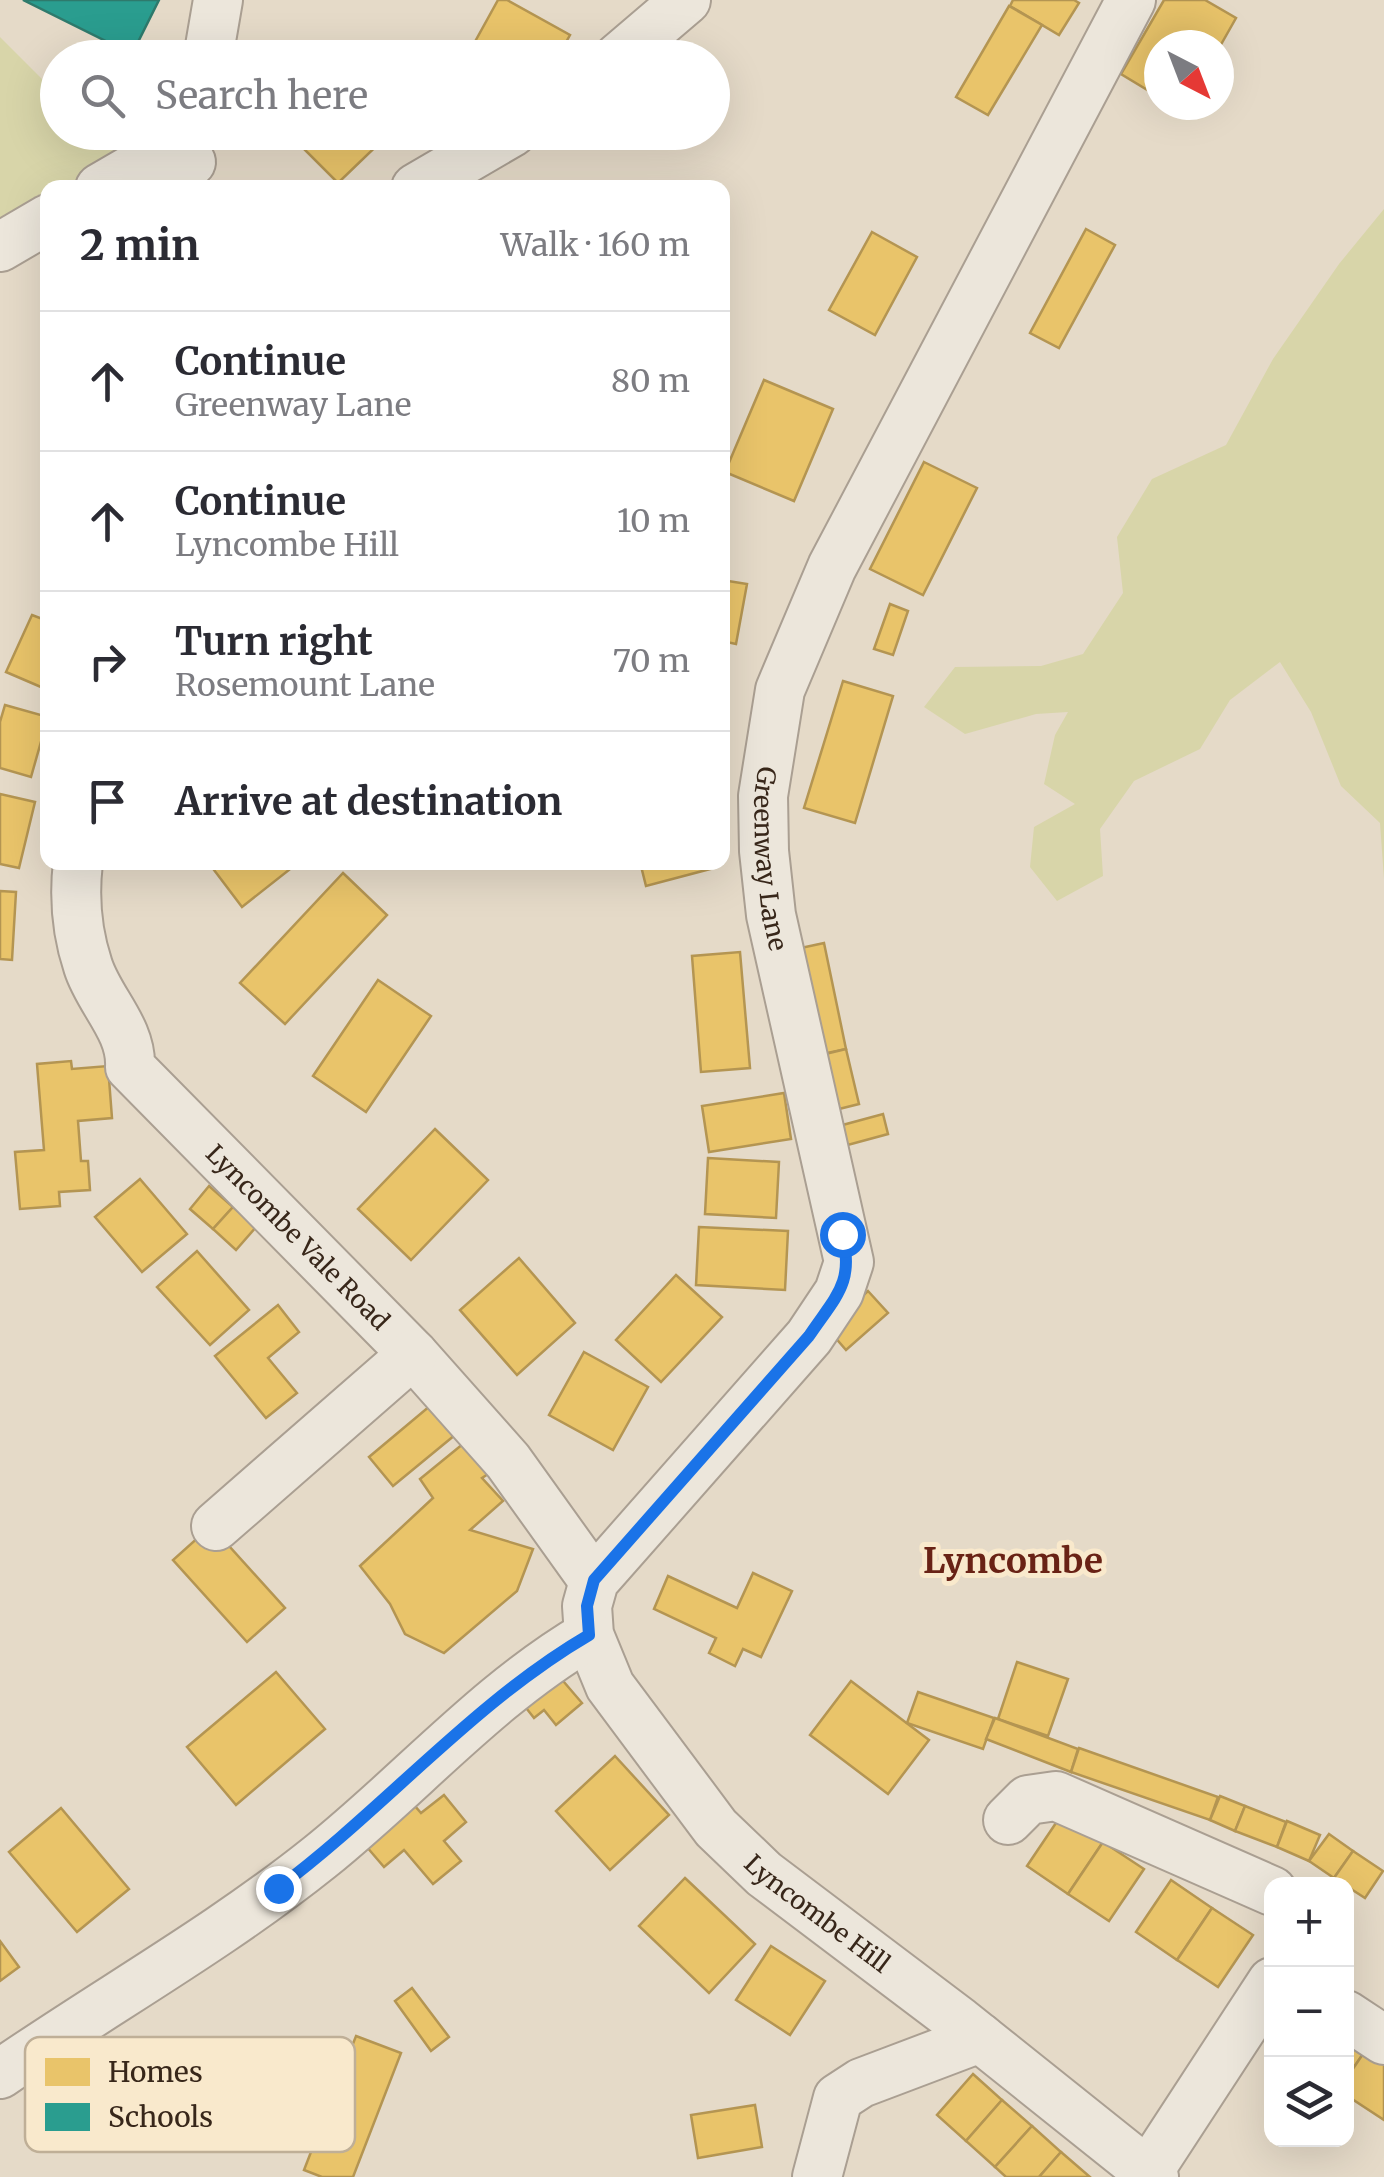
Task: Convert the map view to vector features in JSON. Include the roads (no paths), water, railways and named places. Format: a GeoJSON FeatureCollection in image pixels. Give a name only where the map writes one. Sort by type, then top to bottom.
{"type":"FeatureCollection","features":[{"type":"Feature","properties":{"kind":"street"},"geometry":{"type":"LineString","coordinates":[[211,40],[218,0]]}},
{"type":"Feature","properties":{"kind":"street"},"geometry":{"type":"LineString","coordinates":[[639,40],[686,0]]}},
{"type":"Feature","properties":{"kind":"street","name":"Greenway Lane"},"geometry":{"type":"LineString","coordinates":[[594,1580],[809,1336],[839,1292],[850,1262],[771,915],[764,852],[764,796],[780,690],[832,567],[1131,0]]}},
{"type":"Feature","properties":{"kind":"street"},"geometry":{"type":"LineString","coordinates":[[430,180],[481,150]]}},
{"type":"Feature","properties":{"kind":"street"},"geometry":{"type":"LineString","coordinates":[[114,180],[164,155],[198,161]]}},
{"type":"Feature","properties":{"kind":"street"},"geometry":{"type":"LineString","coordinates":[[0,246],[40,224]]}},
{"type":"Feature","properties":{"kind":"street","name":"Lyncombe Vale Road"},"geometry":{"type":"LineString","coordinates":[[77,870],[74,894],[88,966],[131,1048],[130,1067],[412,1354],[508,1461],[594,1580]]}},
{"type":"Feature","properties":{"kind":"street"},"geometry":{"type":"LineString","coordinates":[[216,1526],[412,1354]]}},
{"type":"Feature","properties":{"kind":"street","name":"Lyncombe Hill"},"geometry":{"type":"LineString","coordinates":[[594,1580],[587,1606],[589,1635],[610,1686],[716,1828],[764,1874],[1151,2174],[1264,1995]]}},
{"type":"Feature","properties":{"kind":"street"},"geometry":{"type":"LineString","coordinates":[[57,2037],[208,1939],[322,1856],[545,1660],[589,1635]]}},
{"type":"Feature","properties":{"kind":"street"},"geometry":{"type":"LineString","coordinates":[[1008,1820],[1028,1800],[1056,1796],[1264,1887]]}},
{"type":"Feature","properties":{"kind":"street"},"geometry":{"type":"LineString","coordinates":[[1354,2020],[1384,2040]]}},
{"type":"Feature","properties":{"kind":"street"},"geometry":{"type":"LineString","coordinates":[[817,2177],[838,2098],[861,2083],[980,2038]]}},
{"type":"Feature","properties":{"kind":"street"},"geometry":{"type":"LineString","coordinates":[[0,2074],[25,2058]]}},
{"type":"Feature","properties":{"kind":"district","name":"Lyncombe"},"geometry":{"type":"Point","coordinates":[1013,1561]}}]}
